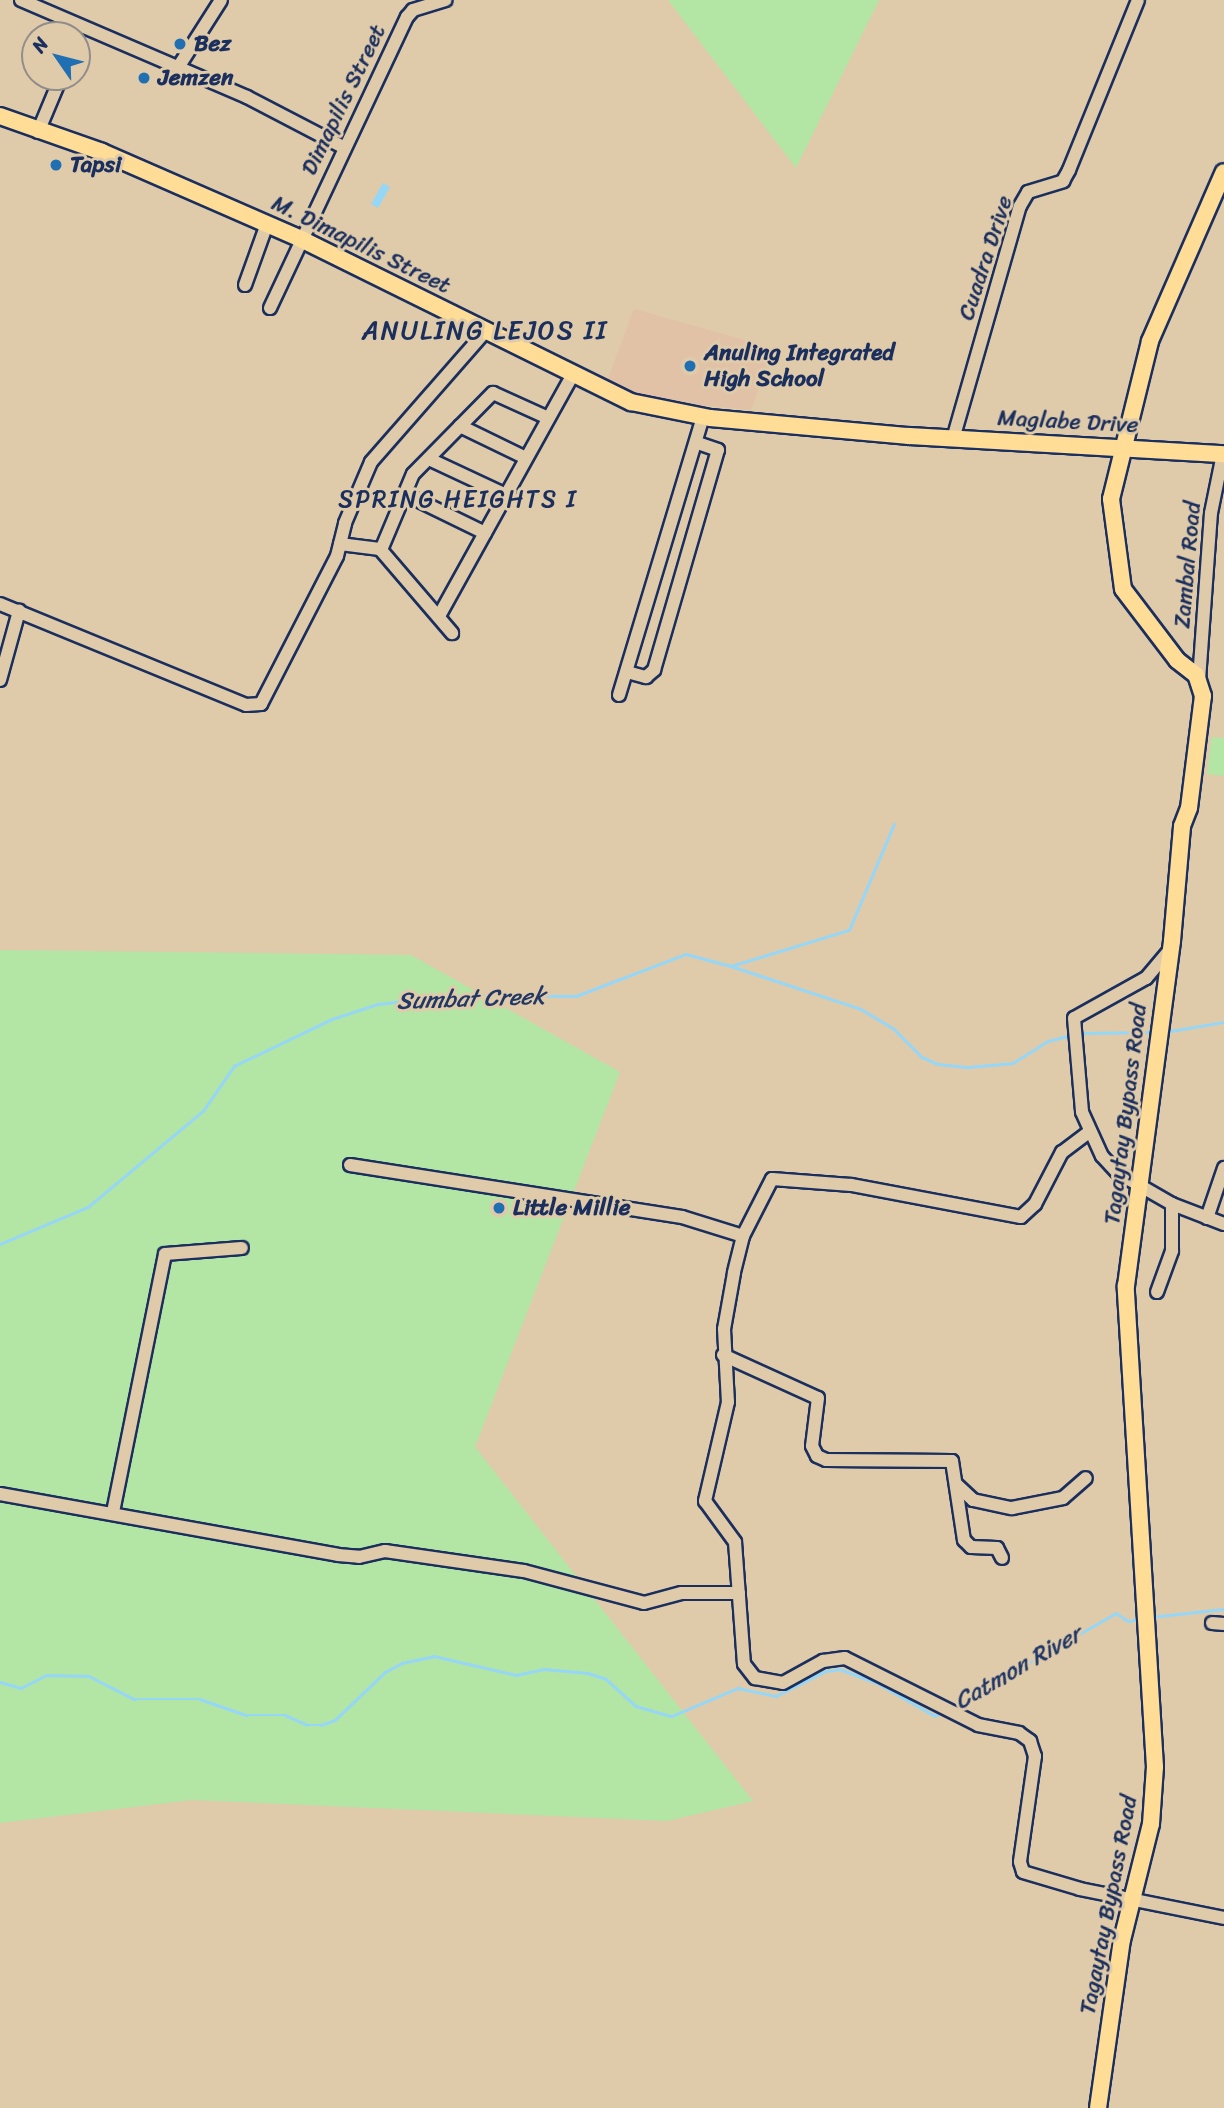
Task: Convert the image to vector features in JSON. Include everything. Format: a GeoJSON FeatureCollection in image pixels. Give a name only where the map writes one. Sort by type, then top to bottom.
{"type":"FeatureCollection","features":[{"type":"Feature","properties":{"kind":"main road","name":"M. Dimapilis Street"},"geometry":{"type":"LineString","coordinates":[[0,116],[38,132],[102,152],[303,240],[631,402],[703,417],[909,436]]}},
{"type":"Feature","properties":{"kind":"main road"},"geometry":{"type":"LineString","coordinates":[[1199,680],[1177,660],[1123,589],[1111,506],[1121,446],[1168,292],[1224,172]]}},
{"type":"Feature","properties":{"kind":"main road","name":"Maglabe Drive"},"geometry":{"type":"LineString","coordinates":[[909,436],[1121,446],[1223,454]]}},
{"type":"Feature","properties":{"kind":"main road","name":"Tagaytay Bypass Road"},"geometry":{"type":"LineString","coordinates":[[1098,2108],[1119,1955],[1149,1837],[1153,1802],[1156,1736],[1142,1582],[1125,1295],[1172,942],[1182,826],[1189,808],[1202,714],[1199,680]]}},
{"type":"Feature","properties":{"kind":"street"},"geometry":{"type":"LineString","coordinates":[[20,0],[60,21]]}},
{"type":"Feature","properties":{"kind":"street"},"geometry":{"type":"LineString","coordinates":[[179,66],[221,0]]}},
{"type":"Feature","properties":{"kind":"street","name":"Dimapilis Street"},"geometry":{"type":"LineString","coordinates":[[270,308],[343,147],[362,118],[407,17],[412,10],[445,0]]}},
{"type":"Feature","properties":{"kind":"street","name":"Cuadra Drive"},"geometry":{"type":"LineString","coordinates":[[953,439],[1020,206],[1028,192],[1063,181],[1138,0]]}},
{"type":"Feature","properties":{"kind":"street"},"geometry":{"type":"LineString","coordinates":[[91,35],[179,66],[343,147]]}},
{"type":"Feature","properties":{"kind":"street"},"geometry":{"type":"LineString","coordinates":[[38,132],[55,91]]}},
{"type":"Feature","properties":{"kind":"street"},"geometry":{"type":"LineString","coordinates":[[245,285],[267,225]]}},
{"type":"Feature","properties":{"kind":"street"},"geometry":{"type":"LineString","coordinates":[[0,604],[254,706],[261,704],[340,544],[371,462],[485,332]]}},
{"type":"Feature","properties":{"kind":"street"},"geometry":{"type":"LineString","coordinates":[[439,616],[573,374]]}},
{"type":"Feature","properties":{"kind":"street"},"geometry":{"type":"LineString","coordinates":[[381,550],[413,474],[493,393],[548,418]]}},
{"type":"Feature","properties":{"kind":"street"},"geometry":{"type":"LineString","coordinates":[[620,695],[698,443],[703,417]]}},
{"type":"Feature","properties":{"kind":"street"},"geometry":{"type":"LineString","coordinates":[[460,426],[526,458]]}},
{"type":"Feature","properties":{"kind":"street"},"geometry":{"type":"LineString","coordinates":[[627,672],[651,674],[685,565],[718,450],[698,443]]}},
{"type":"Feature","properties":{"kind":"street","name":"Zambal Road"},"geometry":{"type":"LineString","coordinates":[[1199,680],[1212,513],[1223,454]]}},
{"type":"Feature","properties":{"kind":"street"},"geometry":{"type":"LineString","coordinates":[[429,459],[506,495]]}},
{"type":"Feature","properties":{"kind":"street"},"geometry":{"type":"LineString","coordinates":[[405,494],[485,533]]}},
{"type":"Feature","properties":{"kind":"street"},"geometry":{"type":"LineString","coordinates":[[340,544],[381,550],[452,633]]}},
{"type":"Feature","properties":{"kind":"street"},"geometry":{"type":"LineString","coordinates":[[662,558],[685,565]]}},
{"type":"Feature","properties":{"kind":"street"},"geometry":{"type":"LineString","coordinates":[[0,680],[19,611]]}},
{"type":"Feature","properties":{"kind":"street"},"geometry":{"type":"LineString","coordinates":[[1172,942],[1157,970],[1078,1014],[1074,1028],[1080,1103],[1089,1132],[1109,1165],[1140,1187],[1224,1224]]}},
{"type":"Feature","properties":{"kind":"street"},"geometry":{"type":"LineString","coordinates":[[1089,1132],[1062,1152],[1026,1215],[851,1185],[772,1179],[743,1236],[723,1355],[729,1402],[705,1497],[710,1510],[733,1536],[744,1664],[755,1678],[783,1682],[837,1657],[989,1729],[1019,1733],[1033,1747],[1033,1781],[1020,1862],[1023,1872],[1072,1888],[1132,1897],[1224,1918]]}},
{"type":"Feature","properties":{"kind":"street"},"geometry":{"type":"LineString","coordinates":[[350,1165],[682,1217],[743,1236]]}},
{"type":"Feature","properties":{"kind":"street"},"geometry":{"type":"LineString","coordinates":[[1207,1218],[1224,1168]]}},
{"type":"Feature","properties":{"kind":"street"},"geometry":{"type":"LineString","coordinates":[[1157,1292],[1172,1251],[1172,1203]]}},
{"type":"Feature","properties":{"kind":"street"},"geometry":{"type":"LineString","coordinates":[[113,1512],[165,1254],[242,1248]]}},
{"type":"Feature","properties":{"kind":"street"},"geometry":{"type":"LineString","coordinates":[[723,1355],[818,1398],[812,1446],[817,1456],[826,1460],[949,1460],[955,1464],[966,1544],[997,1548],[1002,1558]]}},
{"type":"Feature","properties":{"kind":"street"},"geometry":{"type":"LineString","coordinates":[[957,1485],[973,1500],[1012,1508],[1063,1498],[1086,1478]]}},
{"type":"Feature","properties":{"kind":"street"},"geometry":{"type":"LineString","coordinates":[[0,1494],[113,1512],[338,1555],[359,1557],[385,1551],[524,1571],[644,1603],[682,1593],[739,1593]]}},
{"type":"Feature","properties":{"kind":"shaded area","name":"Anuling Integrated High School"},"geometry":{"type":"Polygon","coordinates":[[[634,309],[774,348],[751,410],[658,401],[606,384],[634,309]]]}},
{"type":"Feature","properties":{"kind":"green space"},"geometry":{"type":"Polygon","coordinates":[[[668,0],[879,0],[796,168],[668,0]]]}},
{"type":"Feature","properties":{"kind":"green space"},"geometry":{"type":"Polygon","coordinates":[[[1212,737],[1224,738],[1224,776],[1207,774],[1212,737]]]}},
{"type":"Feature","properties":{"kind":"green space"},"geometry":{"type":"Polygon","coordinates":[[[0,950],[411,955],[620,1072],[475,1447],[753,1801],[667,1821],[192,1800],[0,1823],[0,950]]]}},
{"type":"Feature","properties":{"kind":"water"},"geometry":{"type":"Polygon","coordinates":[[[383,183],[390,187],[378,208],[371,204],[383,183]]]}},
{"type":"Feature","properties":{"kind":"waterway","name":"Sumbat Creek"},"geometry":{"type":"LineString","coordinates":[[0,1244],[88,1207],[203,1111],[234,1066],[332,1019],[378,1004],[459,995],[576,996],[686,954],[731,966],[849,930],[894,824]]}},
{"type":"Feature","properties":{"kind":"waterway"},"geometry":{"type":"LineString","coordinates":[[731,966],[861,1009],[894,1029],[922,1057],[938,1064],[968,1067],[1013,1063],[1048,1041],[1072,1035]]}},
{"type":"Feature","properties":{"kind":"waterway"},"geometry":{"type":"LineString","coordinates":[[1165,1032],[1224,1022]]}},
{"type":"Feature","properties":{"kind":"waterway"},"geometry":{"type":"LineString","coordinates":[[1078,1033],[1155,1032]]}},
{"type":"Feature","properties":{"kind":"waterway","name":"Catmon River"},"geometry":{"type":"LineString","coordinates":[[1151,1617],[1224,1609]]}},
{"type":"Feature","properties":{"kind":"waterway","name":"Catmon River"},"geometry":{"type":"LineString","coordinates":[[952,1707],[1116,1613],[1128,1621],[1141,1619]]}},
{"type":"Feature","properties":{"kind":"waterway","name":"Catmon River"},"geometry":{"type":"LineString","coordinates":[[0,1682],[21,1688],[46,1675],[89,1676],[134,1699],[200,1699],[246,1715],[285,1715],[307,1725],[321,1725],[335,1720],[385,1672],[402,1663],[434,1656],[516,1675],[544,1669],[588,1673],[606,1679],[636,1706],[672,1716],[738,1688],[776,1696],[826,1671],[840,1669],[879,1684],[935,1716],[943,1711]]}},
{"type":"Feature","properties":{"kind":"place","name":"Bez"},"geometry":{"type":"Point","coordinates":[180,44]}},
{"type":"Feature","properties":{"kind":"place","name":"Jemzen"},"geometry":{"type":"Point","coordinates":[144,78]}},
{"type":"Feature","properties":{"kind":"place","name":"Tapsi"},"geometry":{"type":"Point","coordinates":[56,165]}},
{"type":"Feature","properties":{"kind":"place","name":"Anuling Integrated High School"},"geometry":{"type":"Point","coordinates":[690,366]}},
{"type":"Feature","properties":{"kind":"place","name":"Little Millie"},"geometry":{"type":"Point","coordinates":[499,1208]}},
{"type":"Feature","properties":{"kind":"district","name":"ANULING LEJOS II"},"geometry":{"type":"Point","coordinates":[485,331]}},
{"type":"Feature","properties":{"kind":"district","name":"SPRING HEIGHTS I"},"geometry":{"type":"Point","coordinates":[458,500]}}]}
